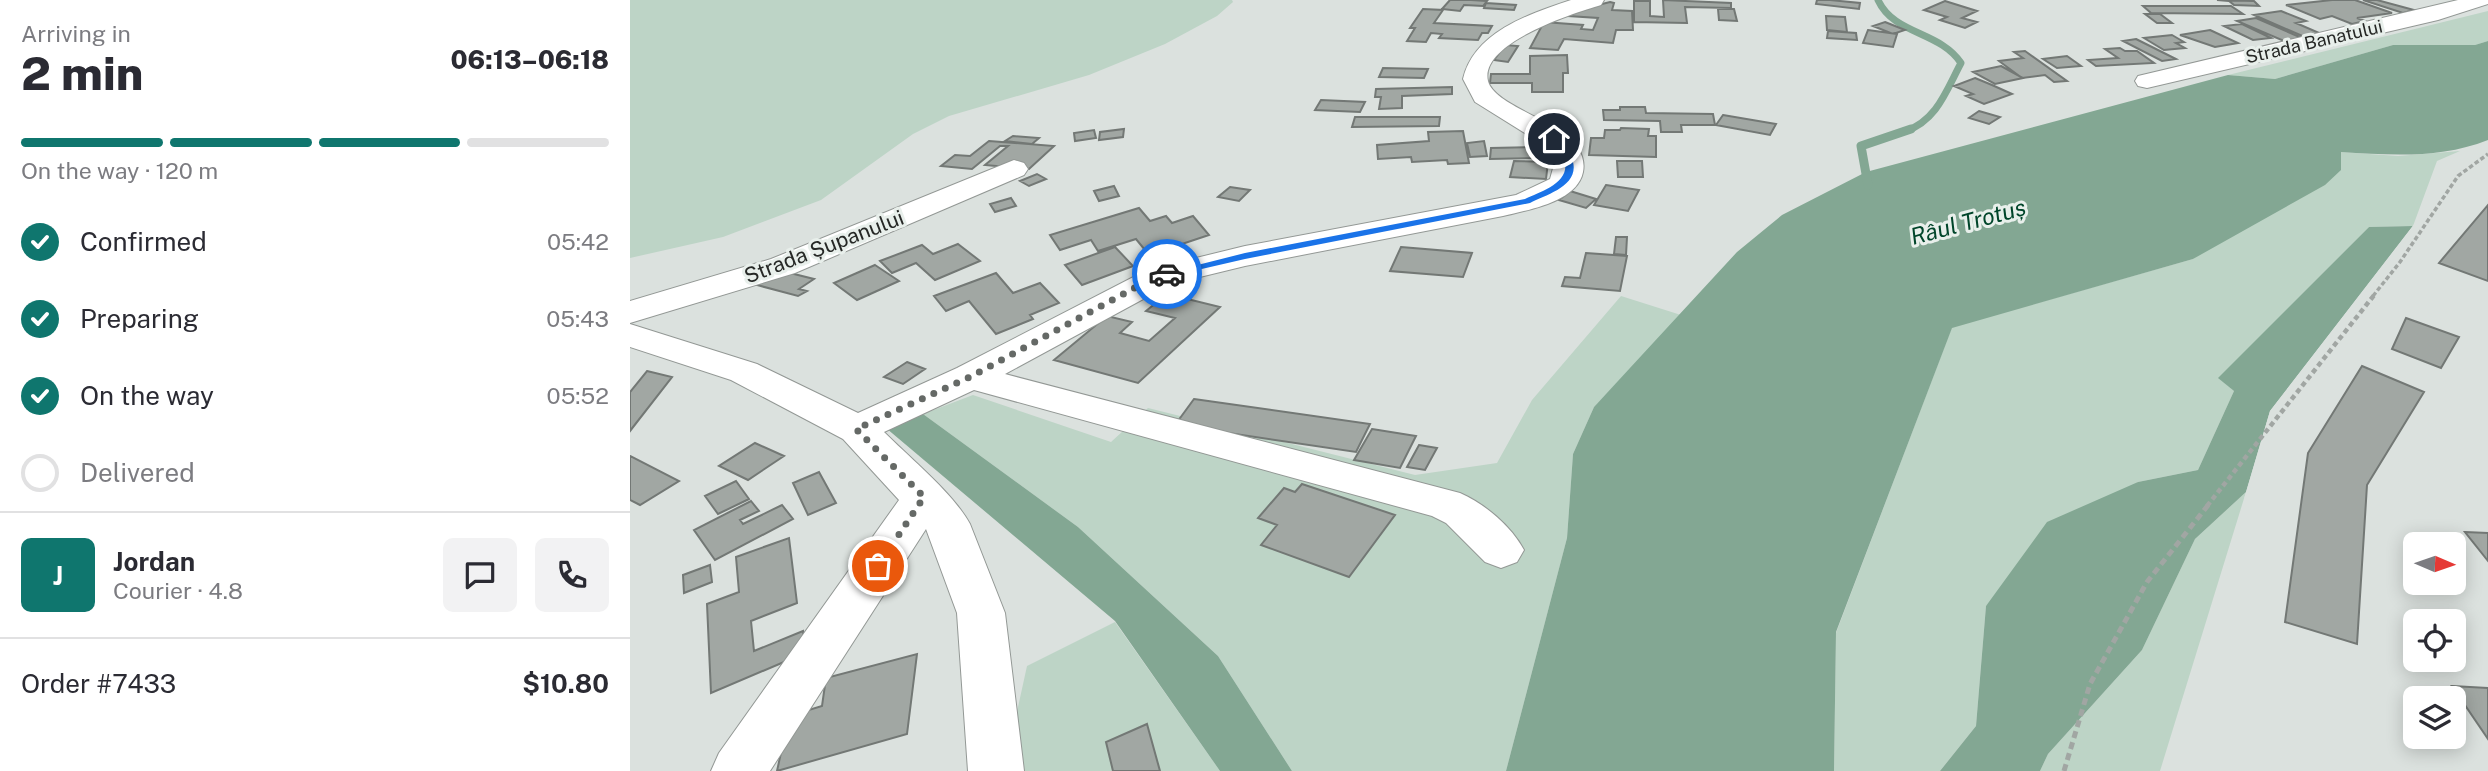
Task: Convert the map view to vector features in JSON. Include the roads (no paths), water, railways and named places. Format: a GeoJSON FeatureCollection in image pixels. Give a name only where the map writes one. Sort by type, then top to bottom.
{"type":"FeatureCollection","features":[{"type":"Feature","properties":{"kind":"street"},"geometry":{"type":"LineString","coordinates":[[856,429],[970,377],[1159,277],[1245,256],[1503,207],[1548,193],[1561,185],[1568,174],[1569,161],[1563,150],[1554,139],[1484,97],[1476,89],[1476,69],[1491,47],[1528,24],[1594,0]]}},
{"type":"Feature","properties":{"kind":"street","name":"Strada Banatului"},"geometry":{"type":"LineString","coordinates":[[2147,81],[2438,13],[2480,0]]}},
{"type":"Feature","properties":{"kind":"street","name":"Strada Șupanului"},"geometry":{"type":"LineString","coordinates":[[630,312],[783,266],[1014,169]]}},
{"type":"Feature","properties":{"kind":"street"},"geometry":{"type":"LineString","coordinates":[[630,335],[744,372],[856,429],[948,524],[981,613],[996,771]]}},
{"type":"Feature","properties":{"kind":"street"},"geometry":{"type":"LineString","coordinates":[[970,377],[1444,504],[1462,512],[1501,550]]}},
{"type":"Feature","properties":{"kind":"street"},"geometry":{"type":"LineString","coordinates":[[739,771],[924,497]]}},
{"type":"Feature","properties":{"kind":"water","name":"Râul Trotuș"},"geometry":{"type":"Polygon","coordinates":[[[2488,41],[2488,140],[2434,153],[2397,155],[2341,152],[2341,170],[2325,185],[2193,259],[1952,328],[1836,632],[1834,771],[1506,771],[1567,538],[1573,454],[1594,407],[1737,252],[1782,215],[1866,172],[2228,75],[2275,79],[2393,45],[2475,45],[2488,41]]]}},
{"type":"Feature","properties":{"kind":"water"},"geometry":{"type":"Polygon","coordinates":[[[2413,226],[2270,411],[2246,492],[2195,539],[2142,650],[2048,754],[2040,771],[1940,771],[1976,726],[1986,606],[2047,522],[2138,482],[2198,470],[2234,391],[2218,378],[2369,227],[2413,226]]]}},
{"type":"Feature","properties":{"kind":"water"},"geometry":{"type":"Polygon","coordinates":[[[923,414],[1078,527],[1218,656],[1292,771],[1220,771],[1115,621],[886,428],[923,414]]]}},
{"type":"Feature","properties":{"kind":"waterway"},"geometry":{"type":"LineString","coordinates":[[1878,0],[1895,20],[1941,45],[1961,63],[1933,112],[1926,120],[1909,130]]}},
{"type":"Feature","properties":{"kind":"waterway"},"geometry":{"type":"LineString","coordinates":[[1868,185],[1861,146],[1909,130]]}}]}
